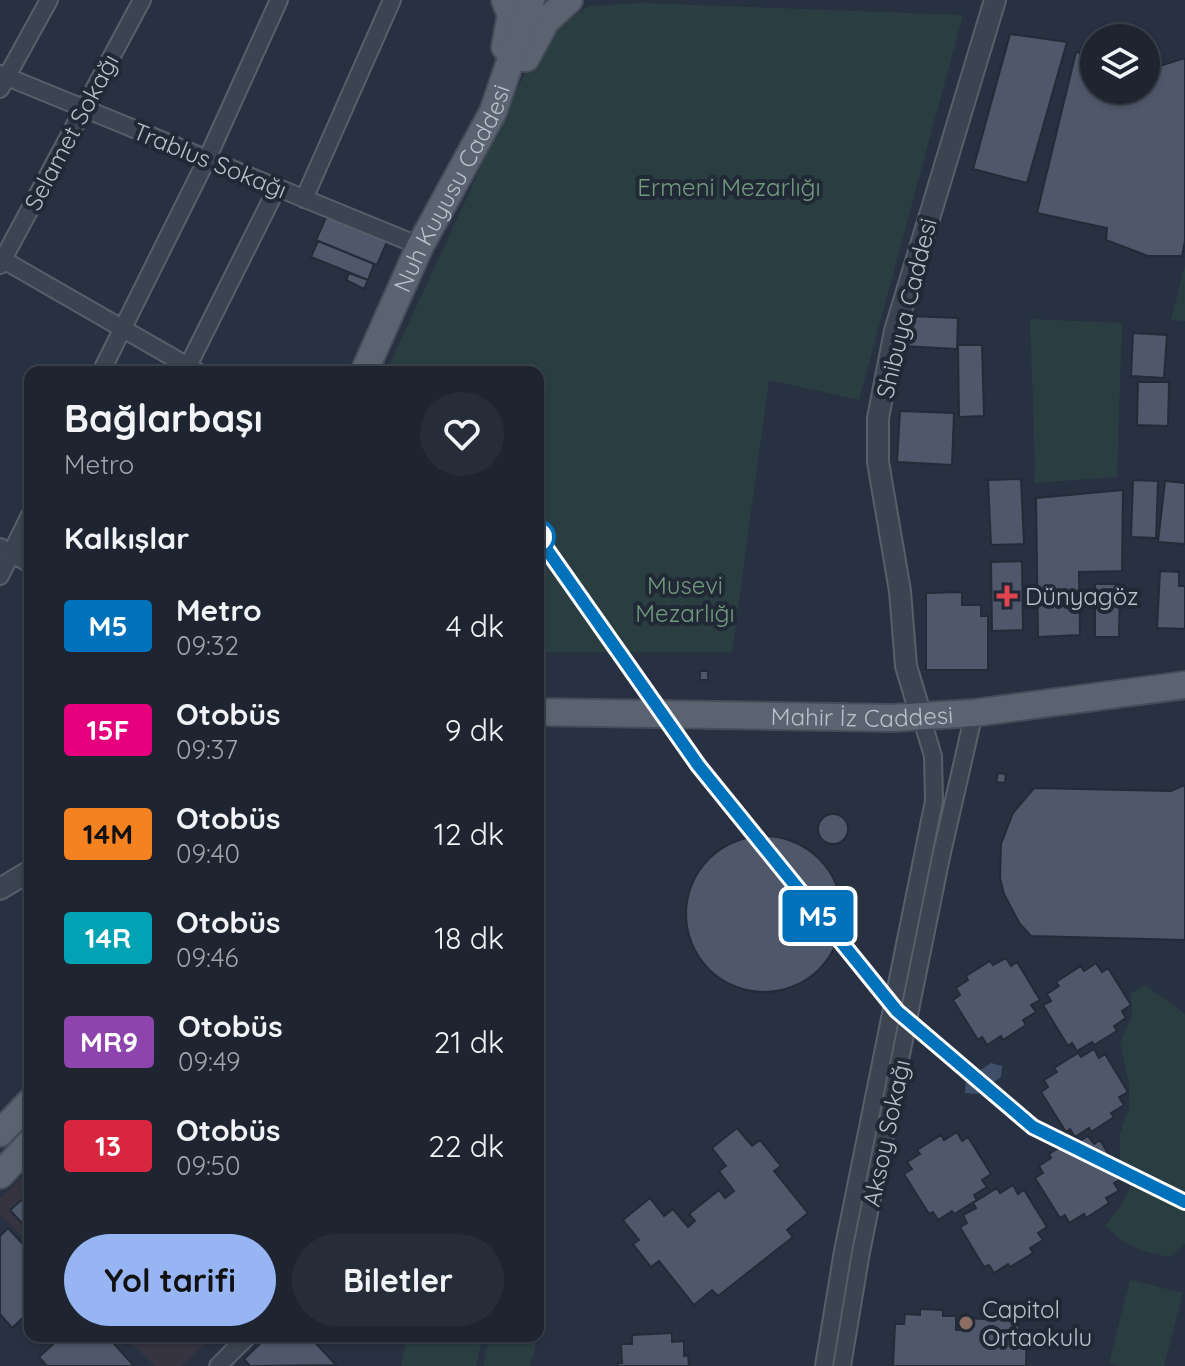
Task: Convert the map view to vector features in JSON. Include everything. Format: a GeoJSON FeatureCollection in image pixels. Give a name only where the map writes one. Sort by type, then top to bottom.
{"type":"FeatureCollection","features":[{"type":"Feature","properties":{"kind":"main road"},"geometry":{"type":"LineString","coordinates":[[493,112],[511,15],[505,0]]}},
{"type":"Feature","properties":{"kind":"main road","name":"Nuh Kuyusu Caddesi"},"geometry":{"type":"LineString","coordinates":[[367,366],[420,246],[493,112],[531,0]]}},
{"type":"Feature","properties":{"kind":"main road"},"geometry":{"type":"LineString","coordinates":[[493,112],[546,21],[569,0]]}},
{"type":"Feature","properties":{"kind":"main road","name":"Mahir İz Caddesi"},"geometry":{"type":"LineString","coordinates":[[544,712],[921,716],[974,713],[1185,685]]}},
{"type":"Feature","properties":{"kind":"main road"},"geometry":{"type":"LineString","coordinates":[[0,1133],[24,1108]]}},
{"type":"Feature","properties":{"kind":"main road"},"geometry":{"type":"LineString","coordinates":[[0,1175],[24,1149]]}},
{"type":"Feature","properties":{"kind":"street"},"geometry":{"type":"LineString","coordinates":[[2,80],[49,0]]}},
{"type":"Feature","properties":{"kind":"street","name":"Selamet Sokağı"},"geometry":{"type":"LineString","coordinates":[[1,261],[142,0]]}},
{"type":"Feature","properties":{"kind":"street"},"geometry":{"type":"LineString","coordinates":[[104,366],[207,159],[279,0]]}},
{"type":"Feature","properties":{"kind":"street"},"geometry":{"type":"LineString","coordinates":[[304,199],[392,0]]}},
{"type":"Feature","properties":{"kind":"street","name":"Shibuya Caddesi"},"geometry":{"type":"LineString","coordinates":[[921,716],[906,666],[900,591],[878,462],[878,418],[895,331],[995,0]]}},
{"type":"Feature","properties":{"kind":"street","name":"Trablus Sokağı"},"geometry":{"type":"LineString","coordinates":[[2,80],[84,108],[420,246]]}},
{"type":"Feature","properties":{"kind":"street"},"geometry":{"type":"LineString","coordinates":[[194,366],[277,188]]}},
{"type":"Feature","properties":{"kind":"street"},"geometry":{"type":"LineString","coordinates":[[1,261],[188,366]]}},
{"type":"Feature","properties":{"kind":"street"},"geometry":{"type":"LineString","coordinates":[[0,576],[6,550],[24,524]]}},
{"type":"Feature","properties":{"kind":"street"},"geometry":{"type":"LineString","coordinates":[[6,550],[24,560]]}},
{"type":"Feature","properties":{"kind":"street","name":"Aksoy Sokağı"},"geometry":{"type":"LineString","coordinates":[[842,1366],[861,1252],[941,857],[974,713]]}},
{"type":"Feature","properties":{"kind":"street","name":"Aksoy Sokağı"},"geometry":{"type":"LineString","coordinates":[[824,1366],[843,1251],[934,801],[933,756],[921,716]]}},
{"type":"Feature","properties":{"kind":"street"},"geometry":{"type":"LineString","coordinates":[[0,889],[24,875]]}},
{"type":"Feature","properties":{"kind":"street"},"geometry":{"type":"LineString","coordinates":[[218,1366],[242,1342]]}},
{"type":"Feature","properties":{"kind":"shaded area"},"geometry":{"type":"Polygon","coordinates":[[[24,1175],[24,1238],[0,1215],[0,1199],[24,1175]]]}},
{"type":"Feature","properties":{"kind":"shaded area"},"geometry":{"type":"Polygon","coordinates":[[[130,1342],[206,1342],[182,1366],[155,1366],[130,1342]]]}},
{"type":"Feature","properties":{"kind":"green space","name":"Ermeni Mezarlığı"},"geometry":{"type":"Polygon","coordinates":[[[643,3],[963,15],[859,400],[769,380],[732,652],[544,652],[544,366],[389,366],[518,87],[545,36],[589,6],[643,3]]]}},
{"type":"Feature","properties":{"kind":"green space"},"geometry":{"type":"Polygon","coordinates":[[[1185,265],[1185,321],[1171,320],[1185,265]]]}},
{"type":"Feature","properties":{"kind":"green space"},"geometry":{"type":"Polygon","coordinates":[[[1030,319],[1122,323],[1117,477],[1034,483],[1030,319]]]}},
{"type":"Feature","properties":{"kind":"green space"},"geometry":{"type":"Polygon","coordinates":[[[1145,985],[1185,1014],[1185,1244],[1170,1257],[1135,1247],[1105,1226],[1119,1209],[1130,1187],[1120,1161],[1120,1134],[1129,1108],[1129,1084],[1120,1043],[1132,1016],[1131,993],[1145,985]]]}},
{"type":"Feature","properties":{"kind":"green space"},"geometry":{"type":"Polygon","coordinates":[[[1130,1280],[1183,1293],[1164,1366],[1109,1363],[1130,1280]]]}},
{"type":"Feature","properties":{"kind":"green space"},"geometry":{"type":"Polygon","coordinates":[[[407,1342],[482,1342],[476,1366],[401,1366],[407,1342]]]}},
{"type":"Feature","properties":{"kind":"green space"},"geometry":{"type":"Polygon","coordinates":[[[489,1342],[536,1342],[530,1366],[483,1366],[489,1342]]]}},
{"type":"Feature","properties":{"kind":"water"},"geometry":{"type":"Polygon","coordinates":[[[991,1063],[1002,1066],[1001,1077],[977,1094],[965,1093],[966,1080],[991,1063]]]}},
{"type":"Feature","properties":{"kind":"building"},"geometry":{"type":"Polygon","coordinates":[[[1010,34],[1067,42],[1027,183],[973,169],[1010,34]]]}},
{"type":"Feature","properties":{"kind":"building"},"geometry":{"type":"Polygon","coordinates":[[[1076,52],[1080,53],[1080,104],[1160,104],[1160,66],[1185,58],[1185,241],[1182,256],[1148,256],[1106,240],[1107,228],[1037,213],[1076,52]]]}},
{"type":"Feature","properties":{"kind":"building"},"geometry":{"type":"Polygon","coordinates":[[[328,213],[389,237],[377,265],[316,240],[328,213]]]}},
{"type":"Feature","properties":{"kind":"building"},"geometry":{"type":"Polygon","coordinates":[[[318,241],[374,264],[368,280],[311,257],[318,241]]]}},
{"type":"Feature","properties":{"kind":"building"},"geometry":{"type":"Polygon","coordinates":[[[349,273],[368,280],[364,289],[346,280],[349,273]]]}},
{"type":"Feature","properties":{"kind":"building"},"geometry":{"type":"Polygon","coordinates":[[[908,316],[958,318],[957,349],[903,346],[908,316]]]}},
{"type":"Feature","properties":{"kind":"building"},"geometry":{"type":"Polygon","coordinates":[[[1133,333],[1167,335],[1164,378],[1131,376],[1133,333]]]}},
{"type":"Feature","properties":{"kind":"building"},"geometry":{"type":"Polygon","coordinates":[[[958,345],[982,345],[984,416],[959,417],[958,345]]]}},
{"type":"Feature","properties":{"kind":"building"},"geometry":{"type":"Polygon","coordinates":[[[1138,382],[1169,382],[1168,426],[1137,425],[1138,382]]]}},
{"type":"Feature","properties":{"kind":"building"},"geometry":{"type":"Polygon","coordinates":[[[900,411],[954,413],[952,465],[897,462],[900,411]]]}},
{"type":"Feature","properties":{"kind":"building"},"geometry":{"type":"Polygon","coordinates":[[[1021,479],[1024,544],[991,545],[988,480],[1021,479]]]}},
{"type":"Feature","properties":{"kind":"building"},"geometry":{"type":"Polygon","coordinates":[[[1133,480],[1158,481],[1156,538],[1131,537],[1133,480]]]}},
{"type":"Feature","properties":{"kind":"building"},"geometry":{"type":"Polygon","coordinates":[[[1165,481],[1185,483],[1185,544],[1158,542],[1165,481]]]}},
{"type":"Feature","properties":{"kind":"building"},"geometry":{"type":"Polygon","coordinates":[[[1123,490],[1122,571],[1079,572],[1080,635],[1038,637],[1036,498],[1123,490]]]}},
{"type":"Feature","properties":{"kind":"building","name":"Dünyagöz"},"geometry":{"type":"Polygon","coordinates":[[[1022,561],[1023,630],[992,631],[991,562],[1022,561]]]}},
{"type":"Feature","properties":{"kind":"building"},"geometry":{"type":"Polygon","coordinates":[[[1160,571],[1179,572],[1179,586],[1185,586],[1185,629],[1157,628],[1160,571]]]}},
{"type":"Feature","properties":{"kind":"building"},"geometry":{"type":"Polygon","coordinates":[[[1095,584],[1120,584],[1119,637],[1095,637],[1095,584]]]}},
{"type":"Feature","properties":{"kind":"building"},"geometry":{"type":"Polygon","coordinates":[[[962,592],[962,605],[981,605],[981,616],[988,616],[988,670],[926,670],[926,593],[962,592]]]}},
{"type":"Feature","properties":{"kind":"building"},"geometry":{"type":"Polygon","coordinates":[[[700,671],[708,671],[708,680],[700,680],[700,671]]]}},
{"type":"Feature","properties":{"kind":"building"},"geometry":{"type":"Polygon","coordinates":[[[998,773],[1006,774],[1005,783],[996,782],[998,773]]]}},
{"type":"Feature","properties":{"kind":"building"},"geometry":{"type":"Polygon","coordinates":[[[1185,785],[1185,940],[1031,936],[1020,924],[1004,894],[1000,878],[1001,844],[1013,813],[1034,788],[1171,791],[1185,785]]]}},
{"type":"Feature","properties":{"kind":"building"},"geometry":{"type":"Polygon","coordinates":[[[833,814],[844,818],[848,829],[844,840],[833,844],[822,840],[818,829],[822,818],[833,814]]]}},
{"type":"Feature","properties":{"kind":"building"},"geometry":{"type":"Polygon","coordinates":[[[764,836],[794,842],[819,859],[836,884],[842,914],[836,944],[819,969],[794,986],[764,992],[734,986],[709,969],[692,944],[686,914],[692,884],[709,859],[734,842],[764,836]]]}},
{"type":"Feature","properties":{"kind":"building"},"geometry":{"type":"Polygon","coordinates":[[[1006,958],[1011,966],[1017,962],[1040,1000],[1031,1005],[1036,1012],[1023,1020],[1026,1025],[1003,1040],[1001,1036],[987,1045],[982,1037],[978,1040],[953,1000],[960,995],[956,988],[968,980],[966,976],[990,961],[993,965],[1006,958]]]}},
{"type":"Feature","properties":{"kind":"building"},"geometry":{"type":"Polygon","coordinates":[[[1096,963],[1102,972],[1108,968],[1131,1005],[1122,1011],[1126,1018],[1114,1026],[1117,1031],[1077,1051],[1072,1043],[1068,1046],[1043,1005],[1051,1001],[1047,994],[1059,986],[1056,982],[1081,966],[1084,971],[1096,963]]]}},
{"type":"Feature","properties":{"kind":"building"},"geometry":{"type":"Polygon","coordinates":[[[1094,1049],[1099,1058],[1105,1054],[1128,1092],[1119,1097],[1124,1105],[1111,1113],[1114,1117],[1091,1132],[1089,1128],[1075,1137],[1070,1129],[1066,1132],[1041,1092],[1048,1087],[1044,1080],[1057,1072],[1054,1068],[1078,1053],[1081,1057],[1094,1049]]]}},
{"type":"Feature","properties":{"kind":"building"},"geometry":{"type":"Polygon","coordinates":[[[737,1128],[752,1146],[760,1140],[781,1166],[774,1171],[808,1213],[787,1230],[793,1237],[718,1296],[712,1290],[694,1305],[659,1261],[651,1267],[633,1244],[639,1240],[623,1220],[650,1198],[664,1216],[673,1209],[688,1227],[695,1221],[689,1214],[719,1190],[725,1198],[734,1191],[719,1171],[726,1166],[712,1148],[737,1128]]]}},
{"type":"Feature","properties":{"kind":"building"},"geometry":{"type":"Polygon","coordinates":[[[957,1132],[962,1141],[968,1137],[991,1174],[982,1180],[987,1187],[974,1195],[977,1200],[938,1220],[933,1212],[929,1214],[904,1174],[912,1169],[907,1162],[920,1154],[917,1150],[941,1135],[944,1140],[957,1132]]]}},
{"type":"Feature","properties":{"kind":"building"},"geometry":{"type":"Polygon","coordinates":[[[1088,1136],[1094,1144],[1100,1140],[1123,1178],[1114,1183],[1119,1191],[1106,1198],[1109,1203],[1086,1218],[1084,1214],[1069,1223],[1065,1215],[1060,1218],[1035,1178],[1043,1173],[1039,1166],[1051,1158],[1049,1154],[1073,1139],[1076,1143],[1088,1136]]]}},
{"type":"Feature","properties":{"kind":"building"},"geometry":{"type":"Polygon","coordinates":[[[1013,1185],[1018,1194],[1024,1190],[1047,1227],[1038,1233],[1043,1240],[1030,1248],[1033,1253],[994,1273],[989,1265],[984,1267],[960,1227],[967,1223],[963,1215],[976,1208],[973,1203],[997,1188],[1000,1193],[1013,1185]]]}},
{"type":"Feature","properties":{"kind":"building"},"geometry":{"type":"Polygon","coordinates":[[[24,1198],[24,1225],[10,1210],[24,1198]]]}},
{"type":"Feature","properties":{"kind":"building"},"geometry":{"type":"Polygon","coordinates":[[[8,1228],[24,1245],[24,1317],[12,1328],[0,1314],[0,1236],[8,1228]]]}},
{"type":"Feature","properties":{"kind":"building"},"geometry":{"type":"Polygon","coordinates":[[[920,1309],[943,1310],[943,1316],[956,1316],[956,1330],[968,1330],[969,1318],[983,1319],[983,1313],[1004,1314],[1006,1319],[1019,1319],[1019,1330],[1027,1330],[1026,1366],[893,1366],[895,1324],[904,1324],[905,1314],[920,1315],[920,1309]]]}},
{"type":"Feature","properties":{"kind":"building"},"geometry":{"type":"Polygon","coordinates":[[[672,1333],[672,1342],[684,1341],[684,1356],[688,1355],[689,1366],[618,1366],[622,1363],[621,1344],[632,1344],[632,1335],[672,1333]]]}},
{"type":"Feature","properties":{"kind":"building"},"geometry":{"type":"Polygon","coordinates":[[[55,1342],[112,1342],[134,1366],[47,1366],[39,1357],[55,1342]]]}},
{"type":"Feature","properties":{"kind":"building"},"geometry":{"type":"Polygon","coordinates":[[[262,1342],[315,1342],[336,1365],[250,1366],[244,1359],[262,1342]]]}},
{"type":"Feature","properties":{"kind":"metro line","name":"M5"},"geometry":{"type":"LineString","coordinates":[[544,546],[698,765],[897,1011],[1033,1127],[1185,1202]]}},
{"type":"Feature","properties":{"kind":"place","name":"Dünyagöz"},"geometry":{"type":"Point","coordinates":[1007,596]}},
{"type":"Feature","properties":{"kind":"place","name":"Capitol Ortaokulu"},"geometry":{"type":"Point","coordinates":[966,1323]}},
{"type":"Feature","properties":{"kind":"park label","name":"Musevi Mezarlığı"},"geometry":{"type":"Point","coordinates":[685,599]}}]}
